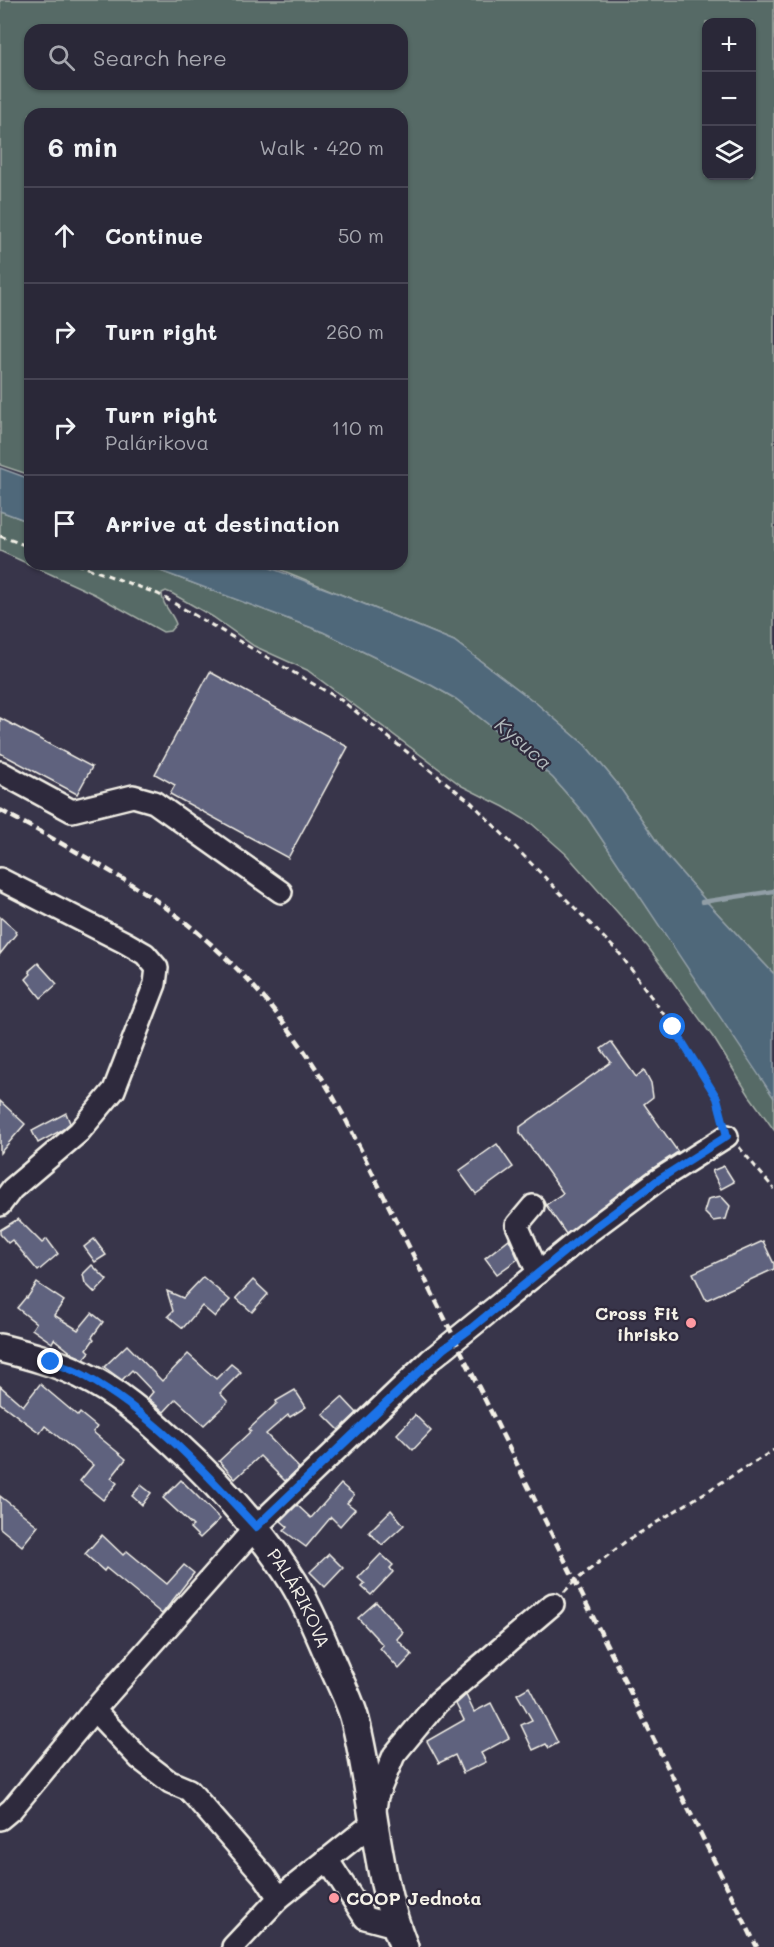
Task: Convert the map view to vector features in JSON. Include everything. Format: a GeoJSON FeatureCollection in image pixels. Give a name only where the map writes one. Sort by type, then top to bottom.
{"type":"FeatureCollection","features":[{"type":"Feature","properties":{"kind":"main road","name":"PALÁRIKOVA"},"geometry":{"type":"LineString","coordinates":[[0,1348],[51,1362],[82,1375],[116,1395],[147,1418],[196,1463],[256,1527],[295,1584],[309,1610],[351,1709],[361,1747],[373,1823],[399,1936]]}},
{"type":"Feature","properties":{"kind":"street"},"geometry":{"type":"LineString","coordinates":[[0,772],[72,811],[133,796],[154,802],[281,892]]}},
{"type":"Feature","properties":{"kind":"street"},"geometry":{"type":"LineString","coordinates":[[0,879],[124,942],[145,954],[157,968],[155,984],[114,1090],[79,1132],[12,1189],[0,1205]]}},
{"type":"Feature","properties":{"kind":"street"},"geometry":{"type":"LineString","coordinates":[[0,1819],[12,1809],[94,1710],[256,1527],[443,1349],[587,1233],[658,1180],[727,1136]]}},
{"type":"Feature","properties":{"kind":"street"},"geometry":{"type":"LineString","coordinates":[[533,1206],[517,1225],[538,1273]]}},
{"type":"Feature","properties":{"kind":"street"},"geometry":{"type":"LineString","coordinates":[[233,1947],[279,1899],[373,1823],[377,1796],[394,1755],[401,1746],[438,1702],[553,1604]]}},
{"type":"Feature","properties":{"kind":"street"},"geometry":{"type":"LineString","coordinates":[[94,1710],[140,1759],[170,1782],[189,1790],[265,1877],[279,1899]]}},
{"type":"Feature","properties":{"kind":"street"},"geometry":{"type":"LineString","coordinates":[[327,1859],[365,1918],[399,1936]]}},
{"type":"Feature","properties":{"kind":"path"},"geometry":{"type":"LineString","coordinates":[[0,536],[24,545]]}},
{"type":"Feature","properties":{"kind":"path"},"geometry":{"type":"LineString","coordinates":[[93,570],[158,594],[341,700],[472,803],[620,954],[673,1027],[717,1098],[727,1136],[741,1148],[774,1189]]}},
{"type":"Feature","properties":{"kind":"path"},"geometry":{"type":"LineString","coordinates":[[553,1604],[575,1581],[625,1542],[774,1450]]}},
{"type":"Feature","properties":{"kind":"green space"},"geometry":{"type":"Polygon","coordinates":[[[0,0],[774,0],[774,974],[666,855],[616,782],[585,745],[536,703],[454,641],[282,570],[408,570],[408,108],[24,108],[24,473],[0,465],[0,0]]]}},
{"type":"Feature","properties":{"kind":"green space"},"geometry":{"type":"Polygon","coordinates":[[[0,511],[24,520],[24,562],[0,551],[0,511]]]}},
{"type":"Feature","properties":{"kind":"green space"},"geometry":{"type":"Polygon","coordinates":[[[42,570],[158,570],[323,632],[431,685],[456,699],[521,750],[553,778],[587,817],[759,1073],[774,1098],[774,1130],[715,1040],[648,947],[566,854],[532,824],[462,786],[307,670],[254,646],[213,617],[173,594],[166,591],[162,593],[164,602],[176,624],[170,631],[163,632],[94,594],[42,570]]]}},
{"type":"Feature","properties":{"kind":"water"},"geometry":{"type":"Polygon","coordinates":[[[0,468],[24,477],[24,520],[0,511],[0,468]]]}},
{"type":"Feature","properties":{"kind":"water","name":"Kysuca"},"geometry":{"type":"Polygon","coordinates":[[[158,570],[276,570],[454,641],[536,703],[585,745],[616,782],[666,855],[774,974],[774,1098],[587,817],[553,778],[456,699],[323,632],[158,570]]]}},
{"type":"Feature","properties":{"kind":"building"},"geometry":{"type":"Polygon","coordinates":[[[210,672],[348,747],[288,858],[170,794],[175,785],[155,774],[210,672]]]}},
{"type":"Feature","properties":{"kind":"building"},"geometry":{"type":"Polygon","coordinates":[[[0,718],[92,767],[77,794],[0,753],[0,718]]]}},
{"type":"Feature","properties":{"kind":"building"},"geometry":{"type":"Polygon","coordinates":[[[0,917],[16,931],[16,934],[0,954],[0,917]]]}},
{"type":"Feature","properties":{"kind":"building"},"geometry":{"type":"Polygon","coordinates":[[[38,963],[57,984],[41,998],[26,979],[31,974],[29,971],[38,963]]]}},
{"type":"Feature","properties":{"kind":"building"},"geometry":{"type":"Polygon","coordinates":[[[611,1042],[636,1077],[644,1070],[651,1083],[653,1097],[644,1104],[678,1152],[650,1170],[566,1234],[546,1205],[563,1193],[520,1133],[520,1127],[611,1062],[601,1049],[611,1042]]]}},
{"type":"Feature","properties":{"kind":"building"},"geometry":{"type":"Polygon","coordinates":[[[0,1101],[25,1124],[0,1153],[0,1101]]]}},
{"type":"Feature","properties":{"kind":"building"},"geometry":{"type":"Polygon","coordinates":[[[66,1113],[70,1123],[38,1143],[32,1131],[66,1113]]]}},
{"type":"Feature","properties":{"kind":"building"},"geometry":{"type":"Polygon","coordinates":[[[497,1144],[513,1167],[476,1194],[459,1171],[497,1144]]]}},
{"type":"Feature","properties":{"kind":"building"},"geometry":{"type":"Polygon","coordinates":[[[724,1166],[734,1182],[721,1189],[712,1171],[724,1166]]]}},
{"type":"Feature","properties":{"kind":"building"},"geometry":{"type":"Polygon","coordinates":[[[721,1196],[730,1206],[726,1219],[713,1221],[704,1212],[708,1199],[721,1196]]]}},
{"type":"Feature","properties":{"kind":"building"},"geometry":{"type":"Polygon","coordinates":[[[18,1219],[42,1243],[47,1239],[58,1254],[38,1271],[12,1240],[8,1243],[0,1234],[0,1230],[18,1219]]]}},
{"type":"Feature","properties":{"kind":"building"},"geometry":{"type":"Polygon","coordinates":[[[94,1239],[106,1255],[95,1262],[84,1247],[94,1239]]]}},
{"type":"Feature","properties":{"kind":"building"},"geometry":{"type":"Polygon","coordinates":[[[509,1239],[518,1259],[497,1274],[485,1258],[509,1239]]]}},
{"type":"Feature","properties":{"kind":"building"},"geometry":{"type":"Polygon","coordinates":[[[763,1241],[774,1264],[774,1269],[706,1300],[693,1273],[763,1241]]]}},
{"type":"Feature","properties":{"kind":"building"},"geometry":{"type":"Polygon","coordinates":[[[92,1265],[107,1280],[95,1293],[85,1283],[83,1274],[92,1265]]]}},
{"type":"Feature","properties":{"kind":"building"},"geometry":{"type":"Polygon","coordinates":[[[203,1277],[230,1300],[215,1317],[202,1306],[183,1328],[168,1316],[173,1311],[167,1291],[183,1298],[203,1277]]]}},
{"type":"Feature","properties":{"kind":"building"},"geometry":{"type":"Polygon","coordinates":[[[253,1280],[268,1294],[252,1312],[236,1298],[253,1280]]]}},
{"type":"Feature","properties":{"kind":"building"},"geometry":{"type":"Polygon","coordinates":[[[37,1283],[64,1301],[54,1315],[78,1330],[92,1313],[103,1322],[92,1337],[94,1339],[87,1349],[90,1352],[84,1359],[73,1354],[54,1339],[52,1343],[32,1329],[36,1323],[17,1308],[37,1283]]]}},
{"type":"Feature","properties":{"kind":"building"},"geometry":{"type":"Polygon","coordinates":[[[127,1345],[162,1381],[188,1354],[216,1379],[231,1364],[241,1372],[220,1393],[228,1402],[204,1425],[176,1399],[164,1412],[148,1398],[153,1392],[132,1370],[122,1380],[104,1367],[127,1345]]]}},
{"type":"Feature","properties":{"kind":"building"},"geometry":{"type":"Polygon","coordinates":[[[40,1384],[78,1416],[80,1413],[97,1427],[93,1432],[126,1459],[111,1478],[117,1483],[103,1500],[80,1481],[93,1465],[45,1426],[40,1433],[0,1403],[0,1386],[23,1406],[40,1384]]]}},
{"type":"Feature","properties":{"kind":"building"},"geometry":{"type":"Polygon","coordinates":[[[295,1390],[306,1407],[290,1417],[288,1415],[266,1434],[299,1468],[285,1481],[260,1456],[235,1479],[219,1461],[251,1431],[249,1429],[277,1403],[276,1401],[295,1390]]]}},
{"type":"Feature","properties":{"kind":"building"},"geometry":{"type":"Polygon","coordinates":[[[342,1397],[357,1413],[339,1430],[323,1414],[342,1397]]]}},
{"type":"Feature","properties":{"kind":"building"},"geometry":{"type":"Polygon","coordinates":[[[415,1415],[431,1431],[413,1450],[397,1434],[415,1415]]]}},
{"type":"Feature","properties":{"kind":"building"},"geometry":{"type":"Polygon","coordinates":[[[181,1480],[220,1519],[200,1538],[190,1528],[193,1526],[163,1498],[181,1480]]]}},
{"type":"Feature","properties":{"kind":"building"},"geometry":{"type":"Polygon","coordinates":[[[341,1484],[354,1495],[347,1503],[355,1509],[340,1526],[331,1517],[306,1547],[284,1531],[288,1527],[281,1521],[297,1505],[311,1518],[341,1484]]]}},
{"type":"Feature","properties":{"kind":"building"},"geometry":{"type":"Polygon","coordinates":[[[141,1485],[151,1493],[142,1505],[132,1496],[141,1485]]]}},
{"type":"Feature","properties":{"kind":"building"},"geometry":{"type":"Polygon","coordinates":[[[0,1496],[38,1526],[22,1546],[0,1528],[0,1496]]]}},
{"type":"Feature","properties":{"kind":"building"},"geometry":{"type":"Polygon","coordinates":[[[391,1510],[404,1525],[382,1545],[369,1532],[391,1510]]]}},
{"type":"Feature","properties":{"kind":"building"},"geometry":{"type":"Polygon","coordinates":[[[102,1535],[123,1555],[127,1551],[167,1584],[184,1565],[194,1573],[162,1614],[106,1568],[104,1571],[85,1554],[102,1535]]]}},
{"type":"Feature","properties":{"kind":"building"},"geometry":{"type":"Polygon","coordinates":[[[329,1554],[343,1568],[325,1587],[310,1572],[329,1554]]]}},
{"type":"Feature","properties":{"kind":"building"},"geometry":{"type":"Polygon","coordinates":[[[381,1554],[393,1565],[390,1568],[393,1572],[371,1595],[362,1587],[365,1584],[358,1578],[381,1554]]]}},
{"type":"Feature","properties":{"kind":"building"},"geometry":{"type":"Polygon","coordinates":[[[376,1602],[403,1632],[397,1639],[412,1655],[399,1669],[380,1648],[383,1645],[358,1618],[376,1602]]]}},
{"type":"Feature","properties":{"kind":"building"},"geometry":{"type":"Polygon","coordinates":[[[529,1687],[558,1743],[549,1748],[546,1744],[533,1750],[521,1725],[532,1720],[517,1694],[529,1687]]]}},
{"type":"Feature","properties":{"kind":"building"},"geometry":{"type":"Polygon","coordinates":[[[466,1695],[474,1712],[491,1703],[509,1738],[481,1753],[486,1762],[463,1773],[455,1755],[439,1763],[427,1741],[464,1720],[456,1704],[466,1695]]]}},
{"type":"Feature","properties":{"kind":"waterway"},"geometry":{"type":"LineString","coordinates":[[702,902],[774,891]]}},
{"type":"Feature","properties":{"kind":"railway"},"geometry":{"type":"LineString","coordinates":[[0,810],[114,874],[182,920],[238,970],[287,1026],[308,1057],[347,1122],[757,1947]]}},
{"type":"Feature","properties":{"kind":"place","name":"Cross Fit ihrisko"},"geometry":{"type":"Point","coordinates":[691,1323]}},
{"type":"Feature","properties":{"kind":"place","name":"COOP Jednota"},"geometry":{"type":"Point","coordinates":[334,1898]}},
{"type":"Feature","properties":{"kind":"route"},"geometry":{"type":"LineString","coordinates":[[51,1362],[82,1375],[116,1395],[147,1418],[196,1463],[256,1527],[443,1349],[587,1233],[658,1180],[727,1136],[717,1098],[673,1027]]}}]}
